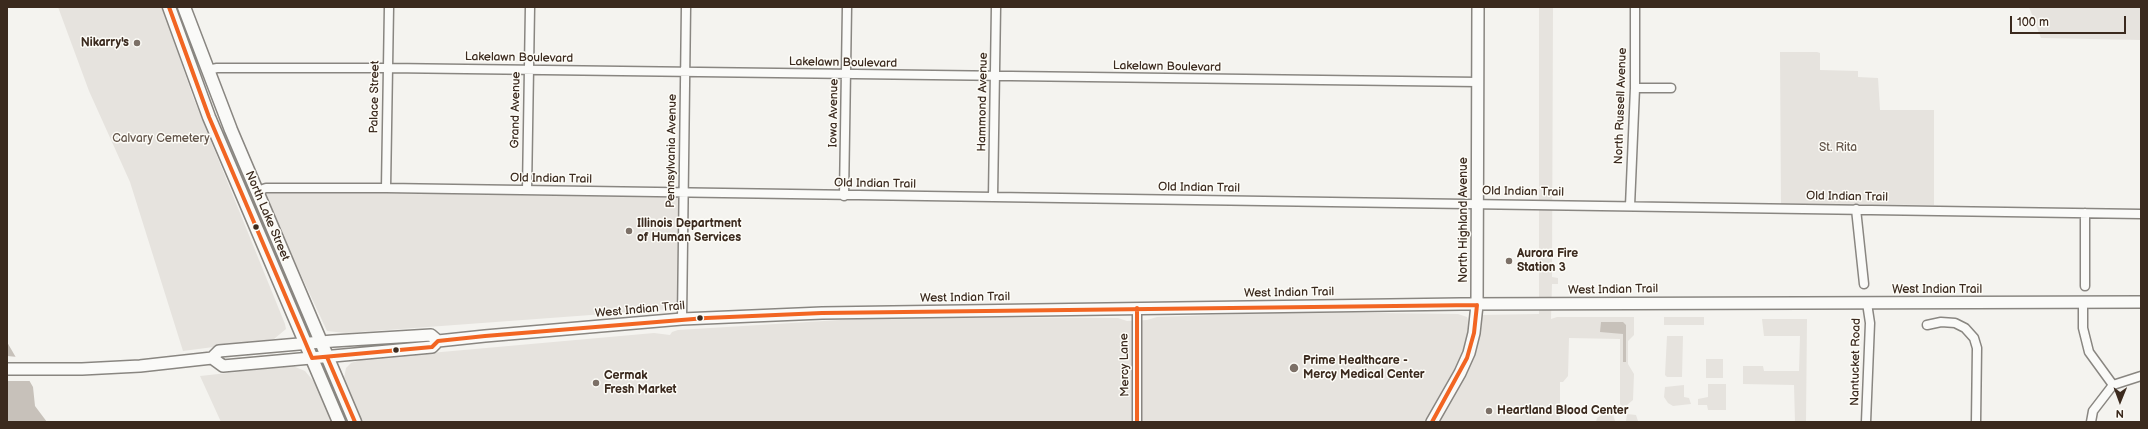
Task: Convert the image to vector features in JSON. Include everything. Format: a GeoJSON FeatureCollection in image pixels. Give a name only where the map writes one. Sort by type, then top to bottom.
{"type":"FeatureCollection","features":[{"type":"Feature","properties":{"kind":"main road","name":"North Lake Street"},"geometry":{"type":"LineString","coordinates":[[169,7],[207,111],[339,422]]}},
{"type":"Feature","properties":{"kind":"main road","name":"North Lake Street"},"geometry":{"type":"LineString","coordinates":[[184,7],[207,70],[355,422]]}},
{"type":"Feature","properties":{"kind":"main road","name":"North Highland Avenue"},"geometry":{"type":"LineString","coordinates":[[1432,422],[1467,358],[1474,333],[1477,305],[1476,204],[1478,7]]}},
{"type":"Feature","properties":{"kind":"main road","name":"West Indian Trail"},"geometry":{"type":"LineString","coordinates":[[212,358],[223,366],[432,347],[438,341],[682,319],[822,313],[1659,302],[2141,302]]}},
{"type":"Feature","properties":{"kind":"main road","name":"West Indian Trail"},"geometry":{"type":"LineString","coordinates":[[7,369],[82,370],[140,366],[212,358],[219,351],[320,341],[431,335],[438,341]]}},
{"type":"Feature","properties":{"kind":"street","name":"Palace Street"},"geometry":{"type":"LineString","coordinates":[[386,188],[389,7]]}},
{"type":"Feature","properties":{"kind":"street","name":"Grand Avenue"},"geometry":{"type":"LineString","coordinates":[[527,190],[530,7]]}},
{"type":"Feature","properties":{"kind":"street","name":"Pennsylvania Avenue"},"geometry":{"type":"LineString","coordinates":[[682,319],[686,7]]}},
{"type":"Feature","properties":{"kind":"street","name":"Iowa Avenue"},"geometry":{"type":"LineString","coordinates":[[844,196],[847,7]]}},
{"type":"Feature","properties":{"kind":"street","name":"Hammond Avenue"},"geometry":{"type":"LineString","coordinates":[[993,198],[996,7]]}},
{"type":"Feature","properties":{"kind":"street","name":"North Russell Avenue"},"geometry":{"type":"LineString","coordinates":[[1630,206],[1635,88],[1635,7]]}},
{"type":"Feature","properties":{"kind":"street","name":"Lakelawn Boulevard"},"geometry":{"type":"LineString","coordinates":[[207,70],[217,68],[388,68],[1478,82]]}},
{"type":"Feature","properties":{"kind":"street"},"geometry":{"type":"LineString","coordinates":[[1635,88],[1671,88]]}},
{"type":"Feature","properties":{"kind":"street","name":"Old Indian Trail"},"geometry":{"type":"LineString","coordinates":[[257,190],[266,188],[386,188],[844,196],[2141,214]]}},
{"type":"Feature","properties":{"kind":"street"},"geometry":{"type":"LineString","coordinates":[[1856,209],[1864,284]]}},
{"type":"Feature","properties":{"kind":"street"},"geometry":{"type":"LineString","coordinates":[[2085,213],[2085,286]]}},
{"type":"Feature","properties":{"kind":"street"},"geometry":{"type":"LineString","coordinates":[[2083,302],[2083,328],[2089,352],[2113,385]]}},
{"type":"Feature","properties":{"kind":"street","name":"Nantucket Road"},"geometry":{"type":"LineString","coordinates":[[1866,422],[1870,323],[1867,303]]}},
{"type":"Feature","properties":{"kind":"street","name":"Mercy Lane"},"geometry":{"type":"LineString","coordinates":[[1137,308],[1137,422]]}},
{"type":"Feature","properties":{"kind":"street"},"geometry":{"type":"LineString","coordinates":[[1928,325],[1941,322],[1955,323],[1965,328],[1974,338],[1977,348],[1976,422]]}},
{"type":"Feature","properties":{"kind":"street"},"geometry":{"type":"LineString","coordinates":[[2090,422],[2093,411],[2113,385],[2141,376]]}},
{"type":"Feature","properties":{"kind":"shaded area"},"geometry":{"type":"Polygon","coordinates":[[[58,7],[162,7],[193,97],[285,324],[286,329],[274,339],[183,351],[130,182],[89,91],[58,7]]]}},
{"type":"Feature","properties":{"kind":"shaded area"},"geometry":{"type":"Polygon","coordinates":[[[1539,7],[1553,7],[1552,277],[1558,278],[1558,284],[1552,284],[1551,319],[1557,317],[1634,317],[1634,335],[1628,341],[1628,364],[1634,374],[1633,400],[1627,405],[1622,406],[1620,404],[1620,339],[1569,338],[1568,376],[1563,382],[1560,382],[1560,422],[1437,422],[1473,359],[1478,338],[1480,315],[1539,314],[1539,7]]]}},
{"type":"Feature","properties":{"kind":"shaded area"},"geometry":{"type":"Polygon","coordinates":[[[2029,7],[2141,7],[2141,40],[2041,38],[2029,7]]]}},
{"type":"Feature","properties":{"kind":"shaded area","name":"St. Rita"},"geometry":{"type":"Polygon","coordinates":[[[1780,52],[1817,52],[1820,53],[1820,70],[1858,71],[1858,77],[1878,78],[1880,110],[1934,110],[1934,205],[1781,204],[1780,52]]]}},
{"type":"Feature","properties":{"kind":"shaded area"},"geometry":{"type":"Polygon","coordinates":[[[262,191],[688,198],[686,308],[346,333],[327,331],[262,191]]]}},
{"type":"Feature","properties":{"kind":"shaded area"},"geometry":{"type":"Polygon","coordinates":[[[1300,312],[1458,314],[1467,317],[1470,327],[1464,354],[1426,422],[1133,422],[1132,409],[1132,422],[361,422],[344,378],[346,368],[351,363],[363,359],[654,333],[670,335],[672,332],[678,330],[857,319],[930,317],[1118,318],[1127,321],[1147,320],[1157,317],[1300,312]]]}},
{"type":"Feature","properties":{"kind":"shaded area"},"geometry":{"type":"Polygon","coordinates":[[[1664,317],[1704,317],[1704,325],[1664,325],[1664,317]]]}},
{"type":"Feature","properties":{"kind":"shaded area"},"geometry":{"type":"Polygon","coordinates":[[[1762,319],[1807,319],[1806,422],[1795,422],[1794,385],[1743,384],[1743,366],[1763,366],[1764,371],[1799,371],[1800,336],[1764,336],[1762,319]]]}},
{"type":"Feature","properties":{"kind":"shaded area"},"geometry":{"type":"Polygon","coordinates":[[[1601,322],[1623,322],[1626,325],[1626,362],[1623,362],[1623,334],[1600,332],[1601,322]]]}},
{"type":"Feature","properties":{"kind":"shaded area"},"geometry":{"type":"Polygon","coordinates":[[[1667,336],[1683,336],[1682,377],[1667,377],[1665,375],[1667,336]]]}},
{"type":"Feature","properties":{"kind":"shaded area"},"geometry":{"type":"Polygon","coordinates":[[[7,342],[33,387],[35,406],[47,422],[7,422],[7,342]]]}},
{"type":"Feature","properties":{"kind":"shaded area"},"geometry":{"type":"Polygon","coordinates":[[[1706,359],[1723,359],[1723,378],[1706,378],[1706,359]]]}},
{"type":"Feature","properties":{"kind":"shaded area"},"geometry":{"type":"Polygon","coordinates":[[[293,366],[305,371],[320,389],[334,422],[221,422],[200,376],[293,366]]]}},
{"type":"Feature","properties":{"kind":"shaded area"},"geometry":{"type":"Polygon","coordinates":[[[1708,384],[1726,384],[1726,410],[1708,410],[1707,405],[1698,405],[1698,399],[1708,397],[1708,384]]]}},
{"type":"Feature","properties":{"kind":"shaded area"},"geometry":{"type":"Polygon","coordinates":[[[1684,385],[1684,397],[1689,398],[1691,404],[1673,406],[1668,403],[1664,397],[1665,387],[1684,385]]]}},
{"type":"Feature","properties":{"kind":"shaded area"},"geometry":{"type":"Polygon","coordinates":[[[1603,414],[1613,414],[1615,421],[1626,421],[1627,414],[1636,415],[1638,421],[1652,422],[1596,422],[1597,418],[1603,414]]]}},
{"type":"Feature","properties":{"kind":"pier"},"geometry":{"type":"Polygon","coordinates":[[[7,356],[18,357],[32,381],[7,381],[7,356]]]}},
{"type":"Feature","properties":{"kind":"transit line"},"geometry":{"type":"LineString","coordinates":[[169,7],[209,117],[312,358]]}},
{"type":"Feature","properties":{"kind":"transit line"},"geometry":{"type":"LineString","coordinates":[[312,358],[432,347],[438,341],[485,336],[706,318],[822,313],[1477,305]]}},
{"type":"Feature","properties":{"kind":"transit line"},"geometry":{"type":"LineString","coordinates":[[1432,422],[1467,358],[1474,333],[1477,305]]}},
{"type":"Feature","properties":{"kind":"transit line"},"geometry":{"type":"LineString","coordinates":[[1137,308],[1137,422]]}},
{"type":"Feature","properties":{"kind":"transit line"},"geometry":{"type":"LineString","coordinates":[[327,357],[355,422]]}},
{"type":"Feature","properties":{"kind":"place","name":"Nikarry's"},"geometry":{"type":"Point","coordinates":[137,43]}},
{"type":"Feature","properties":{"kind":"place","name":"Illinois Department of Human Services"},"geometry":{"type":"Point","coordinates":[629,231]}},
{"type":"Feature","properties":{"kind":"place","name":"Aurora Fire Station 3"},"geometry":{"type":"Point","coordinates":[1509,261]}},
{"type":"Feature","properties":{"kind":"place","name":"Prime Healthcare - Mercy Medical Center"},"geometry":{"type":"Point","coordinates":[1294,368]}},
{"type":"Feature","properties":{"kind":"place","name":"Cermak Fresh Market"},"geometry":{"type":"Point","coordinates":[596,383]}},
{"type":"Feature","properties":{"kind":"place","name":"Heartland Blood Center"},"geometry":{"type":"Point","coordinates":[1489,411]}},
{"type":"Feature","properties":{"kind":"park label","name":"Calvary Cemetery"},"geometry":{"type":"Point","coordinates":[161,139]}}]}
